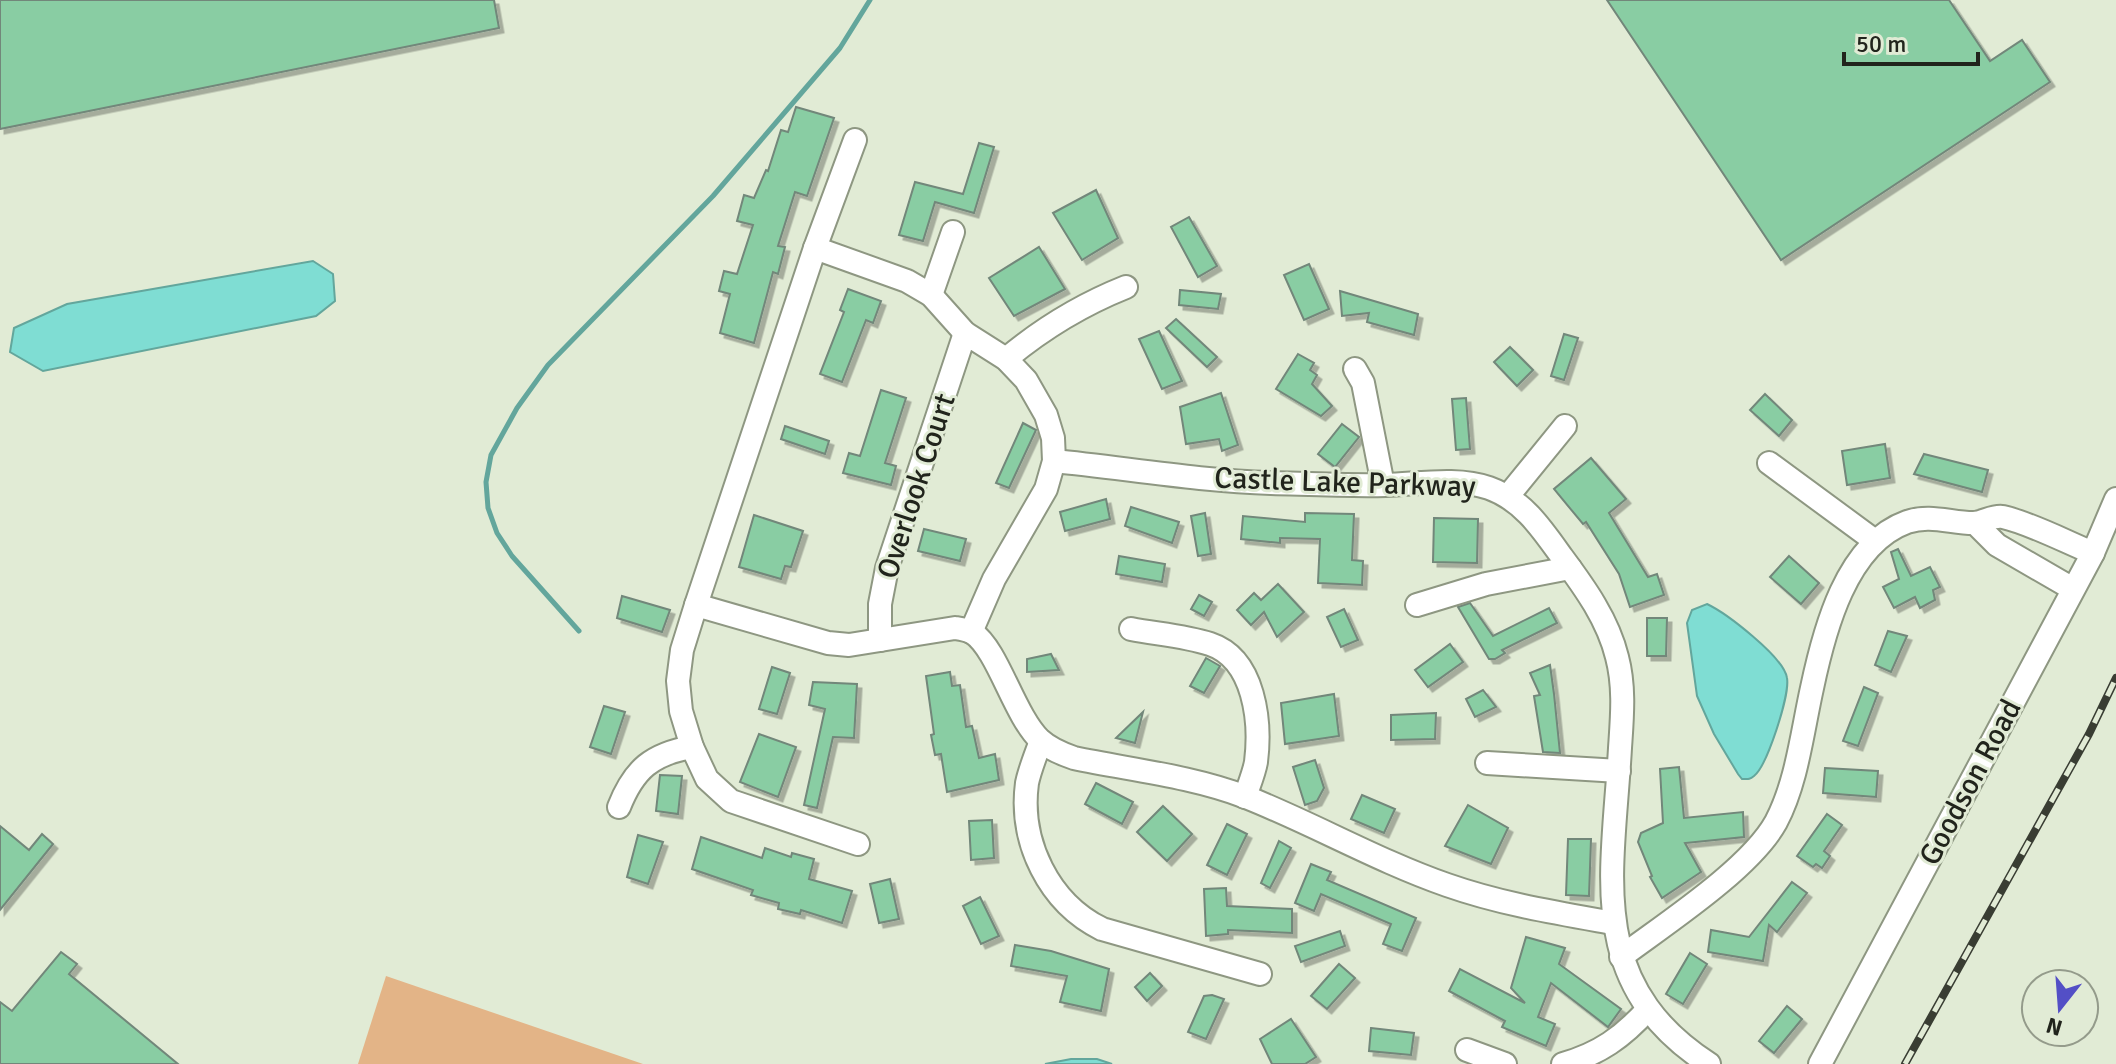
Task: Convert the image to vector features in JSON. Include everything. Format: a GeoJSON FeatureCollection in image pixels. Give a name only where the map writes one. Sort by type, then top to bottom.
{"type":"FeatureCollection","features":[{"type":"Feature","properties":{"kind":"street"},"geometry":{"type":"LineString","coordinates":[[855,140],[815,248],[696,605],[682,650],[678,681],[681,711],[692,747],[707,779],[731,801],[858,844]]}},
{"type":"Feature","properties":{"kind":"street"},"geometry":{"type":"LineString","coordinates":[[931,295],[953,232]]}},
{"type":"Feature","properties":{"kind":"street"},"geometry":{"type":"LineString","coordinates":[[815,248],[907,281],[931,295],[965,333],[1006,359],[1026,380],[1046,415],[1053,438],[1054,461],[1046,489],[994,579],[971,632]]}},
{"type":"Feature","properties":{"kind":"street"},"geometry":{"type":"LineString","coordinates":[[1006,359],[1033,336],[1066,315],[1126,287]]}},
{"type":"Feature","properties":{"kind":"street","name":"Overlook Court"},"geometry":{"type":"LineString","coordinates":[[880,640],[880,604],[887,568],[965,333]]}},
{"type":"Feature","properties":{"kind":"street"},"geometry":{"type":"LineString","coordinates":[[1355,369],[1363,383],[1383,485]]}},
{"type":"Feature","properties":{"kind":"street"},"geometry":{"type":"LineString","coordinates":[[1508,496],[1565,426]]}},
{"type":"Feature","properties":{"kind":"street","name":"Castle Lake Parkway"},"geometry":{"type":"LineString","coordinates":[[1054,461],[1267,483],[1468,483],[1508,496],[1532,516],[1601,614],[1618,658],[1623,702],[1612,889],[1613,923],[1621,957],[1632,983],[1666,1031],[1709,1064]]}},
{"type":"Feature","properties":{"kind":"street"},"geometry":{"type":"LineString","coordinates":[[1769,463],[1875,541]]}},
{"type":"Feature","properties":{"kind":"street","name":"Goodson Road"},"geometry":{"type":"LineString","coordinates":[[1820,1064],[2093,553],[2116,499]]}},
{"type":"Feature","properties":{"kind":"street"},"geometry":{"type":"LineString","coordinates":[[1621,957],[1737,868],[1775,823],[1791,785],[1822,640],[1853,570],[1864,552],[1883,534],[1909,522],[1935,518],[1975,523],[2000,516],[2093,553]]}},
{"type":"Feature","properties":{"kind":"street"},"geometry":{"type":"LineString","coordinates":[[1975,523],[1997,545],[2073,589]]}},
{"type":"Feature","properties":{"kind":"street"},"geometry":{"type":"LineString","coordinates":[[1417,605],[1486,584],[1570,568]]}},
{"type":"Feature","properties":{"kind":"street"},"geometry":{"type":"LineString","coordinates":[[696,605],[828,643],[849,645],[955,628],[971,632],[983,643],[1024,720],[1041,741],[1056,751],[1074,758],[1197,783],[1245,797],[1400,867],[1448,885],[1524,907],[1613,923]]}},
{"type":"Feature","properties":{"kind":"street"},"geometry":{"type":"LineString","coordinates":[[1131,629],[1211,645],[1226,653],[1240,667],[1253,698],[1258,731],[1256,765],[1245,797]]}},
{"type":"Feature","properties":{"kind":"street"},"geometry":{"type":"LineString","coordinates":[[1041,741],[1027,782],[1028,826],[1041,868],[1067,906],[1102,929],[1260,974]]}},
{"type":"Feature","properties":{"kind":"street"},"geometry":{"type":"LineString","coordinates":[[619,807],[627,785],[645,764],[669,751],[692,747]]}},
{"type":"Feature","properties":{"kind":"street"},"geometry":{"type":"LineString","coordinates":[[1487,763],[1619,771]]}},
{"type":"Feature","properties":{"kind":"street"},"geometry":{"type":"LineString","coordinates":[[1563,1064],[1583,1059],[1608,1046],[1627,1032],[1648,1009]]}},
{"type":"Feature","properties":{"kind":"street"},"geometry":{"type":"LineString","coordinates":[[1467,1050],[1505,1064]]}},
{"type":"Feature","properties":{"kind":"shaded area"},"geometry":{"type":"Polygon","coordinates":[[[386,976],[643,1064],[358,1064],[386,976]]]}},
{"type":"Feature","properties":{"kind":"water"},"geometry":{"type":"Polygon","coordinates":[[[313,261],[333,274],[335,301],[316,316],[43,371],[10,352],[14,328],[67,304],[313,261]]]}},
{"type":"Feature","properties":{"kind":"water"},"geometry":{"type":"Polygon","coordinates":[[[1707,604],[1727,616],[1765,648],[1787,678],[1785,699],[1771,745],[1759,770],[1748,779],[1742,779],[1738,774],[1714,734],[1697,696],[1687,623],[1692,610],[1707,604]]]}},
{"type":"Feature","properties":{"kind":"water"},"geometry":{"type":"Polygon","coordinates":[[[1071,1059],[1097,1059],[1112,1064],[1045,1064],[1071,1059]]]}},
{"type":"Feature","properties":{"kind":"building"},"geometry":{"type":"Polygon","coordinates":[[[0,0],[494,0],[499,28],[0,129],[0,0]]]}},
{"type":"Feature","properties":{"kind":"building"},"geometry":{"type":"Polygon","coordinates":[[[1607,0],[1949,0],[1990,61],[2022,40],[2050,82],[1781,260],[1607,0]]]}},
{"type":"Feature","properties":{"kind":"building"},"geometry":{"type":"Polygon","coordinates":[[[796,107],[834,118],[807,196],[795,192],[778,246],[785,247],[778,274],[773,272],[754,343],[720,333],[730,294],[719,291],[724,271],[737,274],[753,225],[737,221],[744,195],[754,198],[768,171],[781,130],[788,132],[796,107]]]}},
{"type":"Feature","properties":{"kind":"building"},"geometry":{"type":"Polygon","coordinates":[[[979,143],[994,147],[974,213],[935,202],[923,241],[899,235],[915,182],[963,194],[979,143]]]}},
{"type":"Feature","properties":{"kind":"building"},"geometry":{"type":"Polygon","coordinates":[[[1096,190],[1118,238],[1082,260],[1053,213],[1096,190]]]}},
{"type":"Feature","properties":{"kind":"building"},"geometry":{"type":"Polygon","coordinates":[[[1189,217],[1217,266],[1198,277],[1171,227],[1189,217]]]}},
{"type":"Feature","properties":{"kind":"building"},"geometry":{"type":"Polygon","coordinates":[[[1039,247],[1065,289],[1014,316],[989,278],[1039,247]]]}},
{"type":"Feature","properties":{"kind":"building"},"geometry":{"type":"Polygon","coordinates":[[[1309,264],[1329,309],[1304,320],[1284,275],[1309,264]]]}},
{"type":"Feature","properties":{"kind":"building"},"geometry":{"type":"Polygon","coordinates":[[[848,289],[881,301],[873,323],[866,320],[842,382],[820,374],[844,312],[840,310],[848,289]]]}},
{"type":"Feature","properties":{"kind":"building"},"geometry":{"type":"Polygon","coordinates":[[[1180,290],[1221,294],[1218,309],[1179,305],[1180,290]]]}},
{"type":"Feature","properties":{"kind":"building"},"geometry":{"type":"Polygon","coordinates":[[[1340,291],[1418,314],[1414,335],[1367,322],[1369,313],[1342,316],[1340,291]]]}},
{"type":"Feature","properties":{"kind":"building"},"geometry":{"type":"Polygon","coordinates":[[[1176,319],[1217,357],[1207,367],[1166,328],[1176,319]]]}},
{"type":"Feature","properties":{"kind":"building"},"geometry":{"type":"Polygon","coordinates":[[[1159,331],[1182,381],[1162,389],[1139,339],[1159,331]]]}},
{"type":"Feature","properties":{"kind":"building"},"geometry":{"type":"Polygon","coordinates":[[[1564,334],[1578,338],[1564,380],[1551,376],[1564,334]]]}},
{"type":"Feature","properties":{"kind":"building"},"geometry":{"type":"Polygon","coordinates":[[[1510,347],[1533,370],[1517,386],[1494,362],[1510,347]]]}},
{"type":"Feature","properties":{"kind":"building"},"geometry":{"type":"Polygon","coordinates":[[[1298,354],[1314,363],[1310,370],[1317,375],[1312,384],[1332,406],[1321,416],[1276,389],[1298,354]]]}},
{"type":"Feature","properties":{"kind":"building"},"geometry":{"type":"Polygon","coordinates":[[[881,390],[906,398],[885,463],[896,466],[891,485],[843,473],[849,453],[860,456],[881,390]]]}},
{"type":"Feature","properties":{"kind":"building"},"geometry":{"type":"Polygon","coordinates":[[[1221,393],[1238,445],[1222,451],[1219,439],[1186,444],[1180,407],[1221,393]]]}},
{"type":"Feature","properties":{"kind":"building"},"geometry":{"type":"Polygon","coordinates":[[[1765,394],[1792,420],[1779,436],[1750,410],[1765,394]]]}},
{"type":"Feature","properties":{"kind":"building"},"geometry":{"type":"Polygon","coordinates":[[[1466,398],[1470,449],[1456,450],[1452,399],[1466,398]]]}},
{"type":"Feature","properties":{"kind":"building"},"geometry":{"type":"Polygon","coordinates":[[[1023,423],[1036,430],[1009,488],[996,483],[1023,423]]]}},
{"type":"Feature","properties":{"kind":"building"},"geometry":{"type":"Polygon","coordinates":[[[1342,424],[1359,437],[1335,467],[1318,454],[1342,424]]]}},
{"type":"Feature","properties":{"kind":"building"},"geometry":{"type":"Polygon","coordinates":[[[785,426],[829,441],[825,454],[781,439],[785,426]]]}},
{"type":"Feature","properties":{"kind":"building"},"geometry":{"type":"Polygon","coordinates":[[[1885,444],[1890,478],[1847,485],[1842,451],[1885,444]]]}},
{"type":"Feature","properties":{"kind":"building"},"geometry":{"type":"Polygon","coordinates":[[[1924,454],[1988,470],[1982,492],[1914,474],[1924,454]]]}},
{"type":"Feature","properties":{"kind":"building"},"geometry":{"type":"Polygon","coordinates":[[[1591,458],[1626,499],[1609,513],[1648,577],[1657,574],[1664,595],[1630,607],[1619,574],[1586,522],[1583,524],[1554,489],[1591,458]]]}},
{"type":"Feature","properties":{"kind":"building"},"geometry":{"type":"Polygon","coordinates":[[[1106,499],[1110,519],[1065,531],[1060,512],[1106,499]]]}},
{"type":"Feature","properties":{"kind":"building"},"geometry":{"type":"Polygon","coordinates":[[[1131,507],[1179,522],[1172,543],[1125,526],[1131,507]]]}},
{"type":"Feature","properties":{"kind":"building"},"geometry":{"type":"Polygon","coordinates":[[[1205,513],[1211,554],[1198,556],[1191,516],[1205,513]]]}},
{"type":"Feature","properties":{"kind":"building"},"geometry":{"type":"Polygon","coordinates":[[[1305,513],[1354,514],[1352,560],[1363,561],[1362,585],[1318,583],[1320,539],[1280,538],[1280,543],[1241,539],[1243,516],[1305,522],[1305,513]]]}},
{"type":"Feature","properties":{"kind":"building"},"geometry":{"type":"Polygon","coordinates":[[[754,515],[803,531],[791,567],[785,566],[781,579],[739,567],[754,515]]]}},
{"type":"Feature","properties":{"kind":"building"},"geometry":{"type":"Polygon","coordinates":[[[1434,518],[1478,519],[1477,563],[1433,562],[1434,518]]]}},
{"type":"Feature","properties":{"kind":"building"},"geometry":{"type":"Polygon","coordinates":[[[924,529],[966,539],[960,561],[918,551],[924,529]]]}},
{"type":"Feature","properties":{"kind":"building"},"geometry":{"type":"Polygon","coordinates":[[[1898,549],[1911,576],[1930,567],[1940,587],[1933,590],[1935,600],[1920,608],[1915,597],[1894,608],[1883,587],[1899,579],[1891,552],[1898,549]]]}},
{"type":"Feature","properties":{"kind":"building"},"geometry":{"type":"Polygon","coordinates":[[[1119,556],[1165,564],[1162,582],[1116,574],[1119,556]]]}},
{"type":"Feature","properties":{"kind":"building"},"geometry":{"type":"Polygon","coordinates":[[[1789,556],[1819,583],[1801,604],[1770,577],[1789,556]]]}},
{"type":"Feature","properties":{"kind":"building"},"geometry":{"type":"Polygon","coordinates":[[[1278,584],[1304,612],[1277,637],[1264,612],[1251,625],[1237,610],[1254,593],[1261,600],[1278,584]]]}},
{"type":"Feature","properties":{"kind":"building"},"geometry":{"type":"Polygon","coordinates":[[[1199,595],[1212,602],[1204,616],[1191,609],[1199,595]]]}},
{"type":"Feature","properties":{"kind":"building"},"geometry":{"type":"Polygon","coordinates":[[[622,596],[670,610],[662,632],[617,618],[622,596]]]}},
{"type":"Feature","properties":{"kind":"building"},"geometry":{"type":"Polygon","coordinates":[[[1470,603],[1493,636],[1549,608],[1557,623],[1502,650],[1505,653],[1495,659],[1489,659],[1458,607],[1470,603]]]}},
{"type":"Feature","properties":{"kind":"building"},"geometry":{"type":"Polygon","coordinates":[[[1344,609],[1358,640],[1341,647],[1327,617],[1344,609]]]}},
{"type":"Feature","properties":{"kind":"building"},"geometry":{"type":"Polygon","coordinates":[[[1647,618],[1667,618],[1666,656],[1647,656],[1647,618]]]}},
{"type":"Feature","properties":{"kind":"building"},"geometry":{"type":"Polygon","coordinates":[[[1888,631],[1907,636],[1891,672],[1875,665],[1888,631]]]}},
{"type":"Feature","properties":{"kind":"building"},"geometry":{"type":"Polygon","coordinates":[[[1450,644],[1463,662],[1428,687],[1415,670],[1450,644]]]}},
{"type":"Feature","properties":{"kind":"building"},"geometry":{"type":"Polygon","coordinates":[[[1051,654],[1059,670],[1027,672],[1027,659],[1051,654]]]}},
{"type":"Feature","properties":{"kind":"building"},"geometry":{"type":"Polygon","coordinates":[[[1206,658],[1220,666],[1204,693],[1190,686],[1206,658]]]}},
{"type":"Feature","properties":{"kind":"building"},"geometry":{"type":"Polygon","coordinates":[[[1550,665],[1560,753],[1543,752],[1534,696],[1540,695],[1530,673],[1550,665]]]}},
{"type":"Feature","properties":{"kind":"building"},"geometry":{"type":"Polygon","coordinates":[[[772,667],[790,673],[777,714],[759,709],[772,667]]]}},
{"type":"Feature","properties":{"kind":"building"},"geometry":{"type":"Polygon","coordinates":[[[950,672],[952,686],[960,685],[966,727],[972,726],[979,758],[995,754],[999,780],[947,792],[941,754],[935,755],[931,735],[934,734],[926,676],[950,672]]]}},
{"type":"Feature","properties":{"kind":"building"},"geometry":{"type":"Polygon","coordinates":[[[813,682],[857,684],[854,738],[833,737],[817,808],[804,805],[825,709],[809,705],[813,682]]]}},
{"type":"Feature","properties":{"kind":"building"},"geometry":{"type":"Polygon","coordinates":[[[1864,687],[1878,693],[1858,746],[1843,741],[1864,687]]]}},
{"type":"Feature","properties":{"kind":"building"},"geometry":{"type":"Polygon","coordinates":[[[1483,690],[1496,707],[1475,717],[1466,699],[1483,690]]]}},
{"type":"Feature","properties":{"kind":"building"},"geometry":{"type":"Polygon","coordinates":[[[1334,694],[1339,736],[1285,744],[1281,703],[1334,694]]]}},
{"type":"Feature","properties":{"kind":"building"},"geometry":{"type":"Polygon","coordinates":[[[604,706],[625,712],[611,754],[590,747],[604,706]]]}},
{"type":"Feature","properties":{"kind":"building"},"geometry":{"type":"Polygon","coordinates":[[[1143,712],[1135,743],[1116,738],[1143,712]]]}},
{"type":"Feature","properties":{"kind":"building"},"geometry":{"type":"Polygon","coordinates":[[[1436,713],[1435,739],[1391,740],[1391,715],[1436,713]]]}},
{"type":"Feature","properties":{"kind":"building"},"geometry":{"type":"Polygon","coordinates":[[[759,734],[796,747],[778,797],[740,782],[759,734]]]}},
{"type":"Feature","properties":{"kind":"building"},"geometry":{"type":"Polygon","coordinates":[[[1315,760],[1324,788],[1317,801],[1305,805],[1293,767],[1315,760]]]}},
{"type":"Feature","properties":{"kind":"building"},"geometry":{"type":"Polygon","coordinates":[[[1679,767],[1684,818],[1743,812],[1744,837],[1685,843],[1701,872],[1662,898],[1650,877],[1638,842],[1641,833],[1663,823],[1660,769],[1679,767]]]}},
{"type":"Feature","properties":{"kind":"building"},"geometry":{"type":"Polygon","coordinates":[[[1825,768],[1878,771],[1876,797],[1823,793],[1825,768]]]}},
{"type":"Feature","properties":{"kind":"building"},"geometry":{"type":"Polygon","coordinates":[[[660,775],[682,776],[678,814],[656,811],[660,775]]]}},
{"type":"Feature","properties":{"kind":"building"},"geometry":{"type":"Polygon","coordinates":[[[1096,783],[1133,802],[1122,824],[1085,804],[1096,783]]]}},
{"type":"Feature","properties":{"kind":"building"},"geometry":{"type":"Polygon","coordinates":[[[1362,795],[1395,809],[1384,833],[1351,819],[1362,795]]]}},
{"type":"Feature","properties":{"kind":"building"},"geometry":{"type":"Polygon","coordinates":[[[1468,805],[1508,828],[1491,864],[1445,846],[1468,805]]]}},
{"type":"Feature","properties":{"kind":"building"},"geometry":{"type":"Polygon","coordinates":[[[1163,806],[1192,834],[1167,861],[1137,832],[1163,806]]]}},
{"type":"Feature","properties":{"kind":"building"},"geometry":{"type":"Polygon","coordinates":[[[1827,814],[1842,825],[1824,851],[1830,856],[1822,868],[1816,864],[1813,867],[1797,856],[1827,814]]]}},
{"type":"Feature","properties":{"kind":"building"},"geometry":{"type":"Polygon","coordinates":[[[992,820],[994,858],[971,860],[969,821],[992,820]]]}},
{"type":"Feature","properties":{"kind":"building"},"geometry":{"type":"Polygon","coordinates":[[[1227,824],[1247,834],[1227,875],[1207,865],[1227,824]]]}},
{"type":"Feature","properties":{"kind":"building"},"geometry":{"type":"Polygon","coordinates":[[[0,826],[29,850],[42,834],[53,844],[0,910],[0,826]]]}},
{"type":"Feature","properties":{"kind":"building"},"geometry":{"type":"Polygon","coordinates":[[[638,835],[663,842],[648,884],[627,877],[638,835]]]}},
{"type":"Feature","properties":{"kind":"building"},"geometry":{"type":"Polygon","coordinates":[[[701,837],[762,858],[765,848],[791,857],[792,853],[814,859],[809,879],[852,891],[842,923],[801,910],[800,914],[778,909],[779,903],[751,895],[753,890],[692,869],[701,837]]]}},
{"type":"Feature","properties":{"kind":"building"},"geometry":{"type":"Polygon","coordinates":[[[1568,839],[1591,839],[1589,896],[1566,895],[1568,839]]]}},
{"type":"Feature","properties":{"kind":"building"},"geometry":{"type":"Polygon","coordinates":[[[1279,841],[1291,848],[1270,888],[1261,883],[1279,841]]]}},
{"type":"Feature","properties":{"kind":"building"},"geometry":{"type":"Polygon","coordinates":[[[1311,864],[1331,872],[1327,880],[1416,918],[1402,951],[1383,944],[1391,924],[1321,894],[1314,911],[1295,903],[1311,864]]]}},
{"type":"Feature","properties":{"kind":"building"},"geometry":{"type":"Polygon","coordinates":[[[890,879],[899,919],[879,923],[870,884],[890,879]]]}},
{"type":"Feature","properties":{"kind":"building"},"geometry":{"type":"Polygon","coordinates":[[[1792,882],[1807,893],[1777,932],[1769,925],[1763,961],[1708,952],[1711,930],[1749,937],[1792,882]]]}},
{"type":"Feature","properties":{"kind":"building"},"geometry":{"type":"Polygon","coordinates":[[[1226,888],[1227,906],[1292,909],[1292,933],[1228,930],[1228,934],[1206,936],[1204,889],[1226,888]]]}},
{"type":"Feature","properties":{"kind":"building"},"geometry":{"type":"Polygon","coordinates":[[[980,897],[999,936],[981,944],[963,906],[980,897]]]}},
{"type":"Feature","properties":{"kind":"building"},"geometry":{"type":"Polygon","coordinates":[[[1340,931],[1345,946],[1301,962],[1295,946],[1340,931]]]}},
{"type":"Feature","properties":{"kind":"building"},"geometry":{"type":"Polygon","coordinates":[[[1526,937],[1565,948],[1559,964],[1621,1009],[1608,1027],[1551,983],[1538,1017],[1555,1024],[1546,1046],[1502,1027],[1505,1021],[1449,991],[1460,969],[1525,1003],[1511,988],[1526,937]]]}},
{"type":"Feature","properties":{"kind":"building"},"geometry":{"type":"Polygon","coordinates":[[[1015,945],[1051,951],[1109,969],[1101,1011],[1060,1002],[1067,976],[1011,966],[1015,945]]]}},
{"type":"Feature","properties":{"kind":"building"},"geometry":{"type":"Polygon","coordinates":[[[61,952],[77,964],[69,974],[178,1064],[0,1064],[0,1002],[12,1011],[61,952]]]}},
{"type":"Feature","properties":{"kind":"building"},"geometry":{"type":"Polygon","coordinates":[[[1690,953],[1707,964],[1683,1004],[1666,994],[1690,953]]]}},
{"type":"Feature","properties":{"kind":"building"},"geometry":{"type":"Polygon","coordinates":[[[1339,964],[1355,978],[1327,1009],[1311,996],[1339,964]]]}},
{"type":"Feature","properties":{"kind":"building"},"geometry":{"type":"Polygon","coordinates":[[[1150,973],[1162,986],[1147,1001],[1135,987],[1150,973]]]}},
{"type":"Feature","properties":{"kind":"building"},"geometry":{"type":"Polygon","coordinates":[[[1204,996],[1224,999],[1206,1039],[1188,1032],[1204,996]]]}},
{"type":"Feature","properties":{"kind":"building"},"geometry":{"type":"Polygon","coordinates":[[[1787,1006],[1802,1019],[1774,1053],[1759,1041],[1787,1006]]]}},
{"type":"Feature","properties":{"kind":"building"},"geometry":{"type":"Polygon","coordinates":[[[1291,1019],[1316,1057],[1305,1064],[1272,1064],[1260,1039],[1291,1019]]]}},
{"type":"Feature","properties":{"kind":"building"},"geometry":{"type":"Polygon","coordinates":[[[1371,1028],[1414,1033],[1411,1055],[1369,1051],[1371,1028]]]}},
{"type":"Feature","properties":{"kind":"waterway"},"geometry":{"type":"LineString","coordinates":[[579,631],[512,556],[497,533],[488,508],[486,482],[491,455],[517,408],[548,365],[713,196],[840,48],[870,0]]}},
{"type":"Feature","properties":{"kind":"railway"},"geometry":{"type":"LineString","coordinates":[[1905,1064],[2089,734],[2116,678]]}}]}
